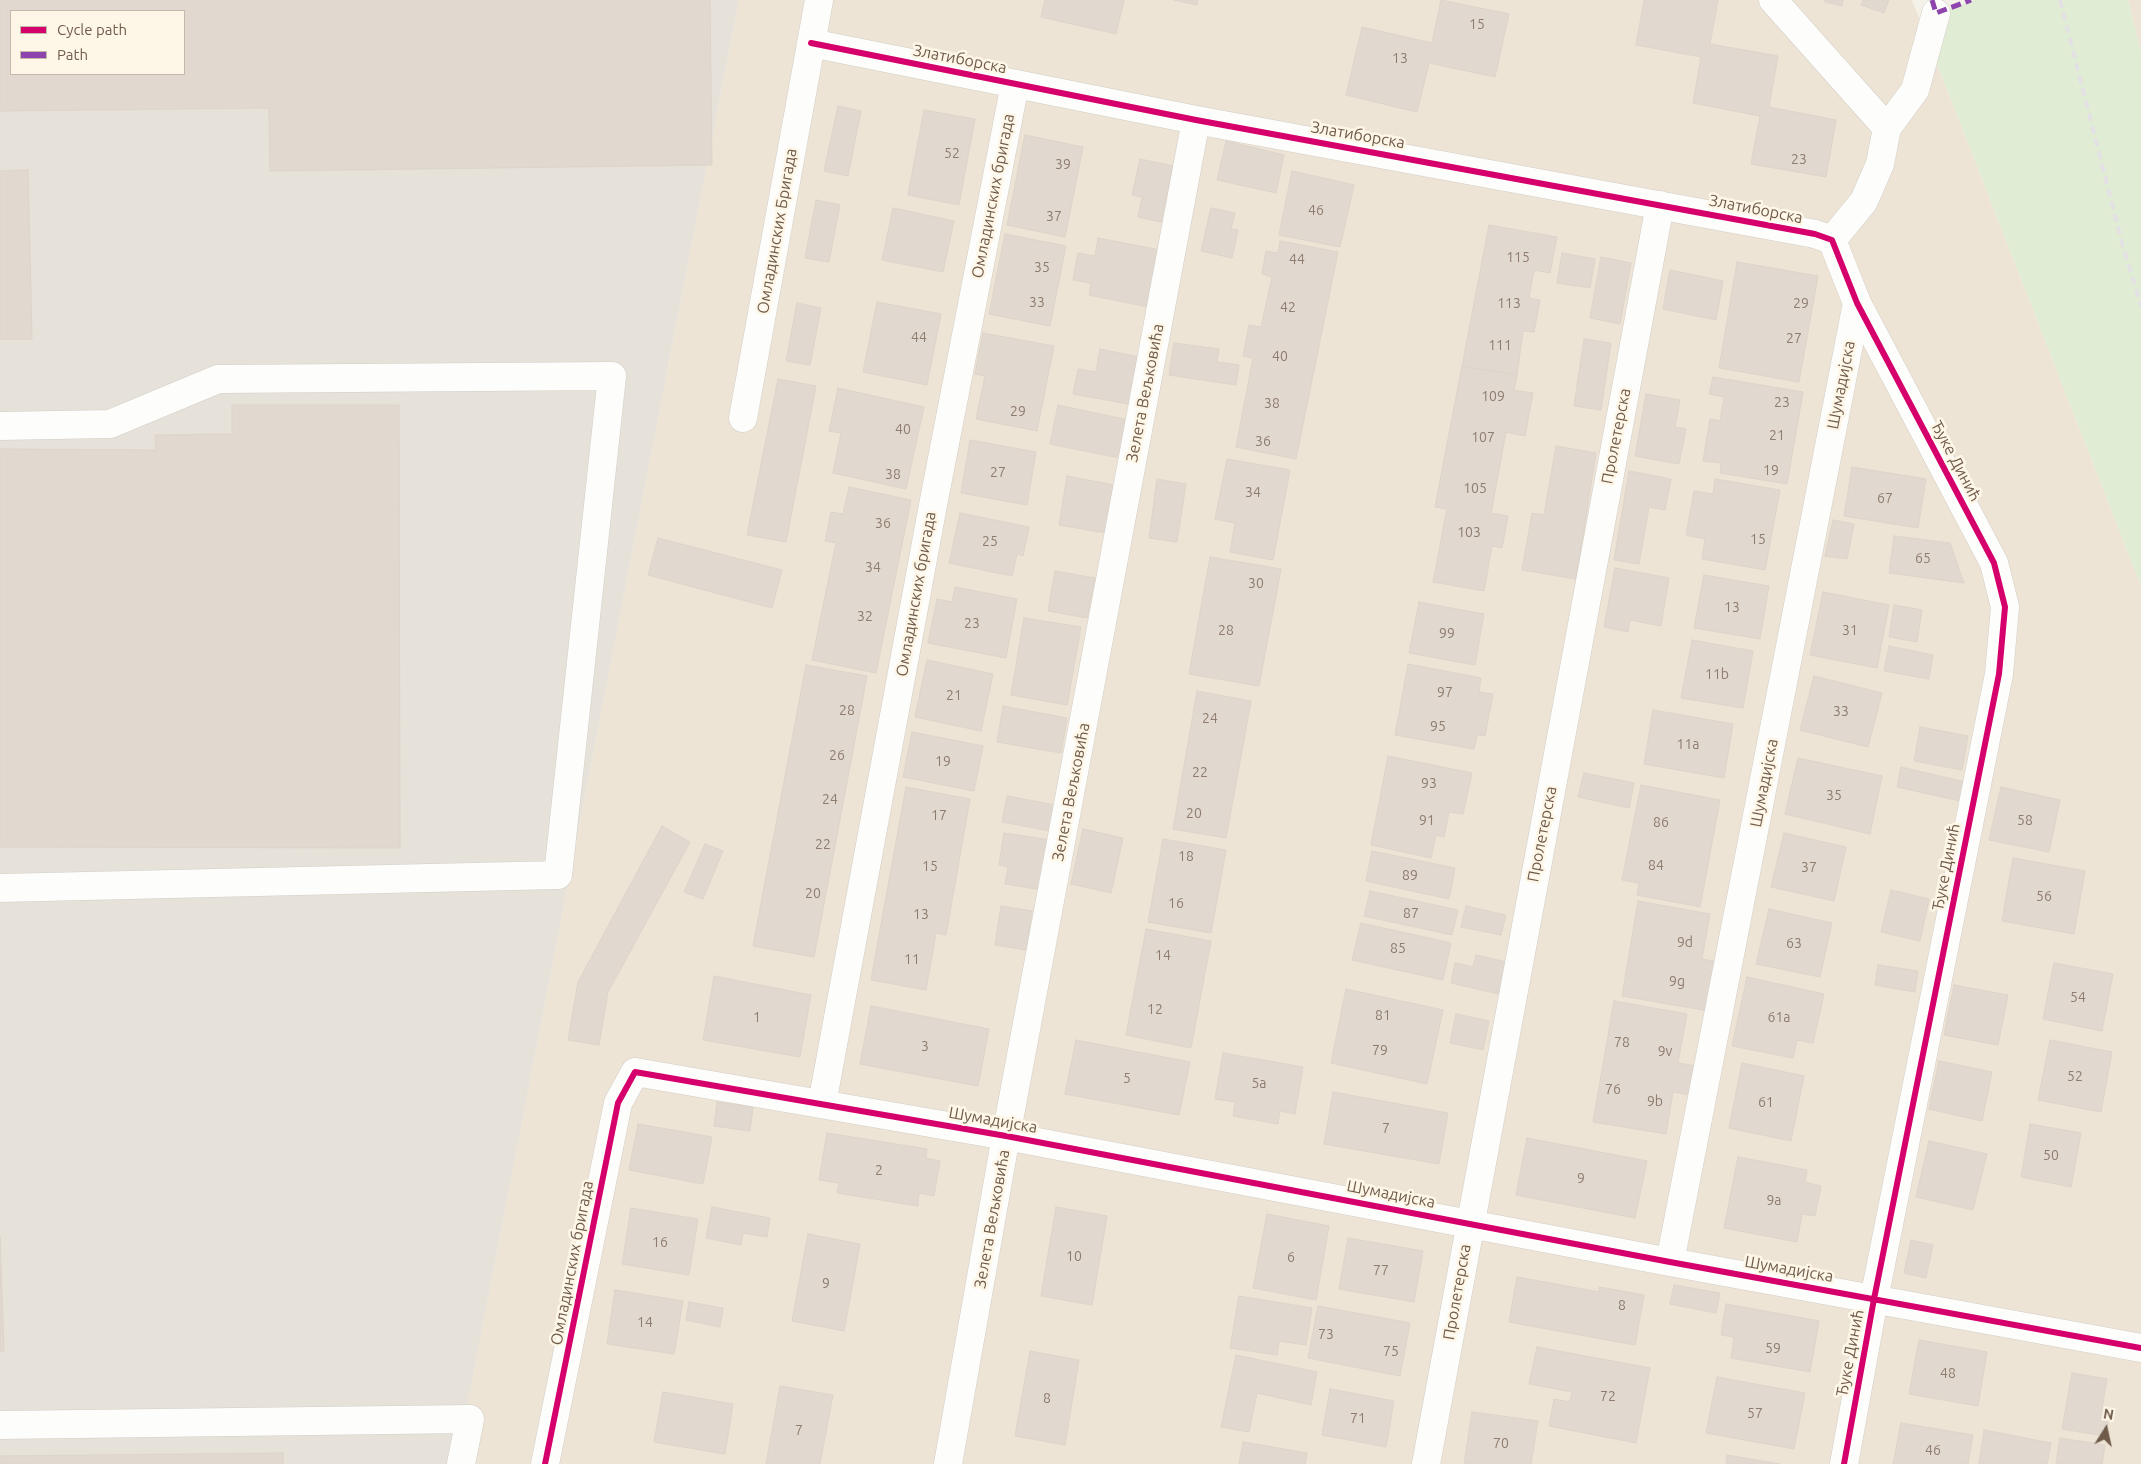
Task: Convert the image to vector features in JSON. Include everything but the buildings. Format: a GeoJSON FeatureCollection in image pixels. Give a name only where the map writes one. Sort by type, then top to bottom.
{"type":"FeatureCollection","features":[{"type":"Feature","properties":{"kind":"street"},"geometry":{"type":"LineString","coordinates":[[811,43],[819,0]]}},
{"type":"Feature","properties":{"kind":"street"},"geometry":{"type":"LineString","coordinates":[[1773,0],[1887,128]]}},
{"type":"Feature","properties":{"kind":"street"},"geometry":{"type":"LineString","coordinates":[[1857,303],[1832,240],[1864,201],[1880,164],[1887,128],[1915,90],[1936,13]]}},
{"type":"Feature","properties":{"kind":"street","name":"Златиборска"},"geometry":{"type":"LineString","coordinates":[[811,43],[1196,120],[1815,234],[1832,240]]}},
{"type":"Feature","properties":{"kind":"street","name":"Омладинских Бригада"},"geometry":{"type":"LineString","coordinates":[[742,418],[811,43]]}},
{"type":"Feature","properties":{"kind":"street","name":"Омладинских бригада"},"geometry":{"type":"LineString","coordinates":[[822,1104],[933,505],[1015,84]]}},
{"type":"Feature","properties":{"kind":"street","name":"Зелета Вељковића"},"geometry":{"type":"LineString","coordinates":[[948,1464],[1006,1136],[1196,120]]}},
{"type":"Feature","properties":{"kind":"street","name":"Пролетерска"},"geometry":{"type":"LineString","coordinates":[[1426,1464],[1469,1223],[1660,205]]}},
{"type":"Feature","properties":{"kind":"street","name":"Шумадијска"},"geometry":{"type":"LineString","coordinates":[[1670,1262],[1857,303]]}},
{"type":"Feature","properties":{"kind":"street","name":"Ђуке Динић"},"geometry":{"type":"LineString","coordinates":[[1844,1464],[1874,1299],[1999,674],[2005,607],[1994,563],[1857,303]]}},
{"type":"Feature","properties":{"kind":"street"},"geometry":{"type":"LineString","coordinates":[[0,426],[110,424],[218,379],[612,376],[558,875],[0,888]]}},
{"type":"Feature","properties":{"kind":"street","name":"Омладинских бригада"},"geometry":{"type":"LineString","coordinates":[[545,1464],[618,1103],[635,1072]]}},
{"type":"Feature","properties":{"kind":"street","name":"Шумадијска"},"geometry":{"type":"LineString","coordinates":[[635,1072],[1006,1136],[1670,1262],[2141,1348]]}},
{"type":"Feature","properties":{"kind":"street"},"geometry":{"type":"LineString","coordinates":[[0,1425],[470,1419],[461,1464]]}},
{"type":"Feature","properties":{"kind":"shaded area"},"geometry":{"type":"Polygon","coordinates":[[[0,0],[739,0],[456,1464],[0,1464],[0,0]]]}},
{"type":"Feature","properties":{"kind":"shaded area"},"geometry":{"type":"Polygon","coordinates":[[[739,0],[1912,0],[2141,586],[2141,1464],[456,1464],[739,0]]]}},
{"type":"Feature","properties":{"kind":"shaded area"},"geometry":{"type":"Polygon","coordinates":[[[2128,0],[2141,0],[2141,52],[2128,0]]]}},
{"type":"Feature","properties":{"kind":"green space"},"geometry":{"type":"Polygon","coordinates":[[[1974,0],[2128,0],[2141,52],[2141,586],[1920,20],[1974,0]]]}},
{"type":"Feature","properties":{"kind":"railway"},"geometry":{"type":"LineString","coordinates":[[2060,0],[2122,243],[2141,306]]}},
{"type":"Feature","properties":{"kind":"marked path"},"geometry":{"type":"LineString","coordinates":[[1932,0],[1936,13],[1971,0]]}},
{"type":"Feature","properties":{"kind":"cycle path"},"geometry":{"type":"LineString","coordinates":[[811,43],[1196,120],[1815,234],[1832,240],[1857,303],[1994,563],[2005,607],[1999,674],[1874,1299],[1844,1464]]}},
{"type":"Feature","properties":{"kind":"cycle path"},"geometry":{"type":"LineString","coordinates":[[545,1464],[618,1103],[635,1072],[1006,1136],[1670,1262],[2141,1348]]}}]}
